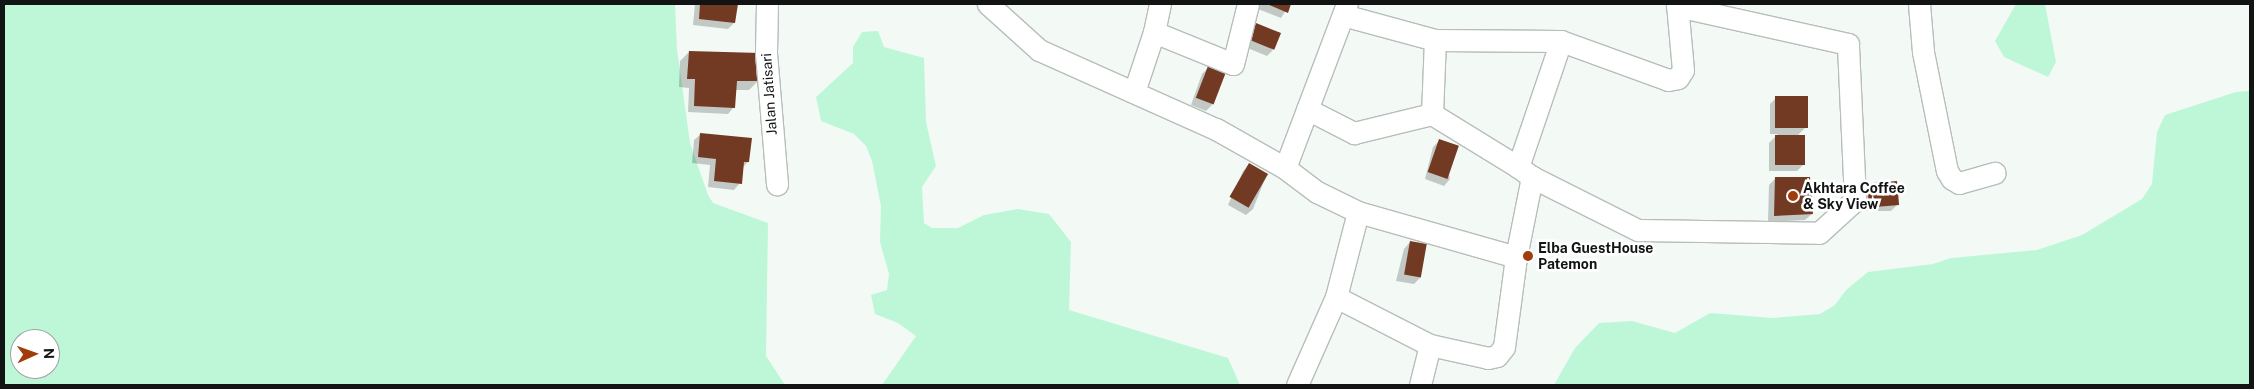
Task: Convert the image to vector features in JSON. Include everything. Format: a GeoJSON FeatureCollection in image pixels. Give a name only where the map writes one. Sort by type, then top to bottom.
{"type":"FeatureCollection","features":[{"type":"Feature","properties":{"kind":"street","name":"Jalan Jatisari"},"geometry":{"type":"LineString","coordinates":[[767,4],[766,53],[777,185]]}},
{"type":"Feature","properties":{"kind":"street"},"geometry":{"type":"LineString","coordinates":[[988,4],[1039,50],[1216,129],[1285,168],[1317,192],[1358,212],[1516,257]]}},
{"type":"Feature","properties":{"kind":"street"},"geometry":{"type":"LineString","coordinates":[[1134,92],[1154,32],[1160,4]]}},
{"type":"Feature","properties":{"kind":"street"},"geometry":{"type":"LineString","coordinates":[[1154,32],[1233,64],[1248,4]]}},
{"type":"Feature","properties":{"kind":"street"},"geometry":{"type":"LineString","coordinates":[[1919,4],[1923,52],[1948,170],[1952,179],[1959,183],[1995,173]]}},
{"type":"Feature","properties":{"kind":"street"},"geometry":{"type":"LineString","coordinates":[[1285,168],[1307,109],[1345,10],[1435,40],[1561,41],[1668,80],[1678,78],[1683,70],[1677,5],[1848,44],[1855,200],[1819,234],[1796,230],[1638,230],[1525,172],[1432,114],[1354,133],[1307,109]]}},
{"type":"Feature","properties":{"kind":"street"},"geometry":{"type":"LineString","coordinates":[[1432,114],[1435,40]]}},
{"type":"Feature","properties":{"kind":"street"},"geometry":{"type":"LineString","coordinates":[[1336,297],[1430,345],[1488,358],[1497,356],[1504,347],[1525,172],[1561,41]]}},
{"type":"Feature","properties":{"kind":"street"},"geometry":{"type":"LineString","coordinates":[[1297,385],[1336,297],[1358,212]]}},
{"type":"Feature","properties":{"kind":"street"},"geometry":{"type":"LineString","coordinates":[[1420,385],[1430,345]]}},
{"type":"Feature","properties":{"kind":"green space"},"geometry":{"type":"Polygon","coordinates":[[[4,4],[675,4],[677,49],[690,143],[708,195],[713,203],[768,223],[766,356],[785,385],[4,385],[4,4]]]}},
{"type":"Feature","properties":{"kind":"green space"},"geometry":{"type":"Polygon","coordinates":[[[2016,4],[2045,4],[2056,62],[2048,77],[2004,57],[1995,41],[2016,4]]]}},
{"type":"Feature","properties":{"kind":"green space"},"geometry":{"type":"Polygon","coordinates":[[[878,31],[884,47],[924,58],[926,122],[936,166],[922,187],[924,223],[932,228],[958,228],[984,215],[1018,209],[1049,214],[1071,242],[1069,310],[1228,358],[1240,385],[882,385],[916,336],[898,323],[875,314],[871,295],[887,290],[889,274],[880,242],[881,206],[872,161],[866,146],[854,134],[821,121],[816,97],[853,63],[853,47],[862,32],[878,31]]]}},
{"type":"Feature","properties":{"kind":"green space"},"geometry":{"type":"Polygon","coordinates":[[[2250,91],[2250,385],[1554,385],[1575,348],[1599,323],[1632,321],[1675,333],[1710,313],[1773,318],[1820,314],[1835,305],[1846,290],[1868,272],[1933,264],[1951,258],[2037,250],[2082,235],[2142,199],[2152,184],[2157,132],[2165,115],[2236,92],[2250,91]]]}},
{"type":"Feature","properties":{"kind":"building"},"geometry":{"type":"Polygon","coordinates":[[[700,4],[738,4],[735,23],[699,19],[700,4]]]}},
{"type":"Feature","properties":{"kind":"building"},"geometry":{"type":"Polygon","coordinates":[[[1267,4],[1291,4],[1288,13],[1267,4]]]}},
{"type":"Feature","properties":{"kind":"building"},"geometry":{"type":"Polygon","coordinates":[[[1256,23],[1281,33],[1274,50],[1249,40],[1256,23]]]}},
{"type":"Feature","properties":{"kind":"building"},"geometry":{"type":"Polygon","coordinates":[[[689,51],[760,53],[759,81],[737,81],[735,108],[694,106],[695,79],[687,79],[689,51]]]}},
{"type":"Feature","properties":{"kind":"building"},"geometry":{"type":"Polygon","coordinates":[[[1208,66],[1226,73],[1214,105],[1196,98],[1208,66]]]}},
{"type":"Feature","properties":{"kind":"building"},"geometry":{"type":"Polygon","coordinates":[[[1775,96],[1808,96],[1808,128],[1775,128],[1775,96]]]}},
{"type":"Feature","properties":{"kind":"building"},"geometry":{"type":"Polygon","coordinates":[[[700,133],[752,138],[749,162],[744,162],[742,184],[714,181],[716,159],[698,157],[700,133]]]}},
{"type":"Feature","properties":{"kind":"building"},"geometry":{"type":"Polygon","coordinates":[[[1775,135],[1805,135],[1805,165],[1775,165],[1775,135]]]}},
{"type":"Feature","properties":{"kind":"building"},"geometry":{"type":"Polygon","coordinates":[[[1439,139],[1459,146],[1447,179],[1428,172],[1439,139]]]}},
{"type":"Feature","properties":{"kind":"building"},"geometry":{"type":"Polygon","coordinates":[[[1249,163],[1268,174],[1249,208],[1230,197],[1249,163]]]}},
{"type":"Feature","properties":{"kind":"building","name":"Akhtara Coffee & Sky View"},"geometry":{"type":"Polygon","coordinates":[[[1775,177],[1810,177],[1813,214],[1774,216],[1775,177]]]}},
{"type":"Feature","properties":{"kind":"building"},"geometry":{"type":"Polygon","coordinates":[[[1897,181],[1899,205],[1869,208],[1867,184],[1897,181]]]}},
{"type":"Feature","properties":{"kind":"building"},"geometry":{"type":"Polygon","coordinates":[[[1410,241],[1427,244],[1421,277],[1404,274],[1410,241]]]}},
{"type":"Feature","properties":{"kind":"place","name":"Akhtara Coffee & Sky View"},"geometry":{"type":"Point","coordinates":[1793,196]}},
{"type":"Feature","properties":{"kind":"place","name":"Elba GuestHouse Patemon"},"geometry":{"type":"Point","coordinates":[1528,256]}}]}
